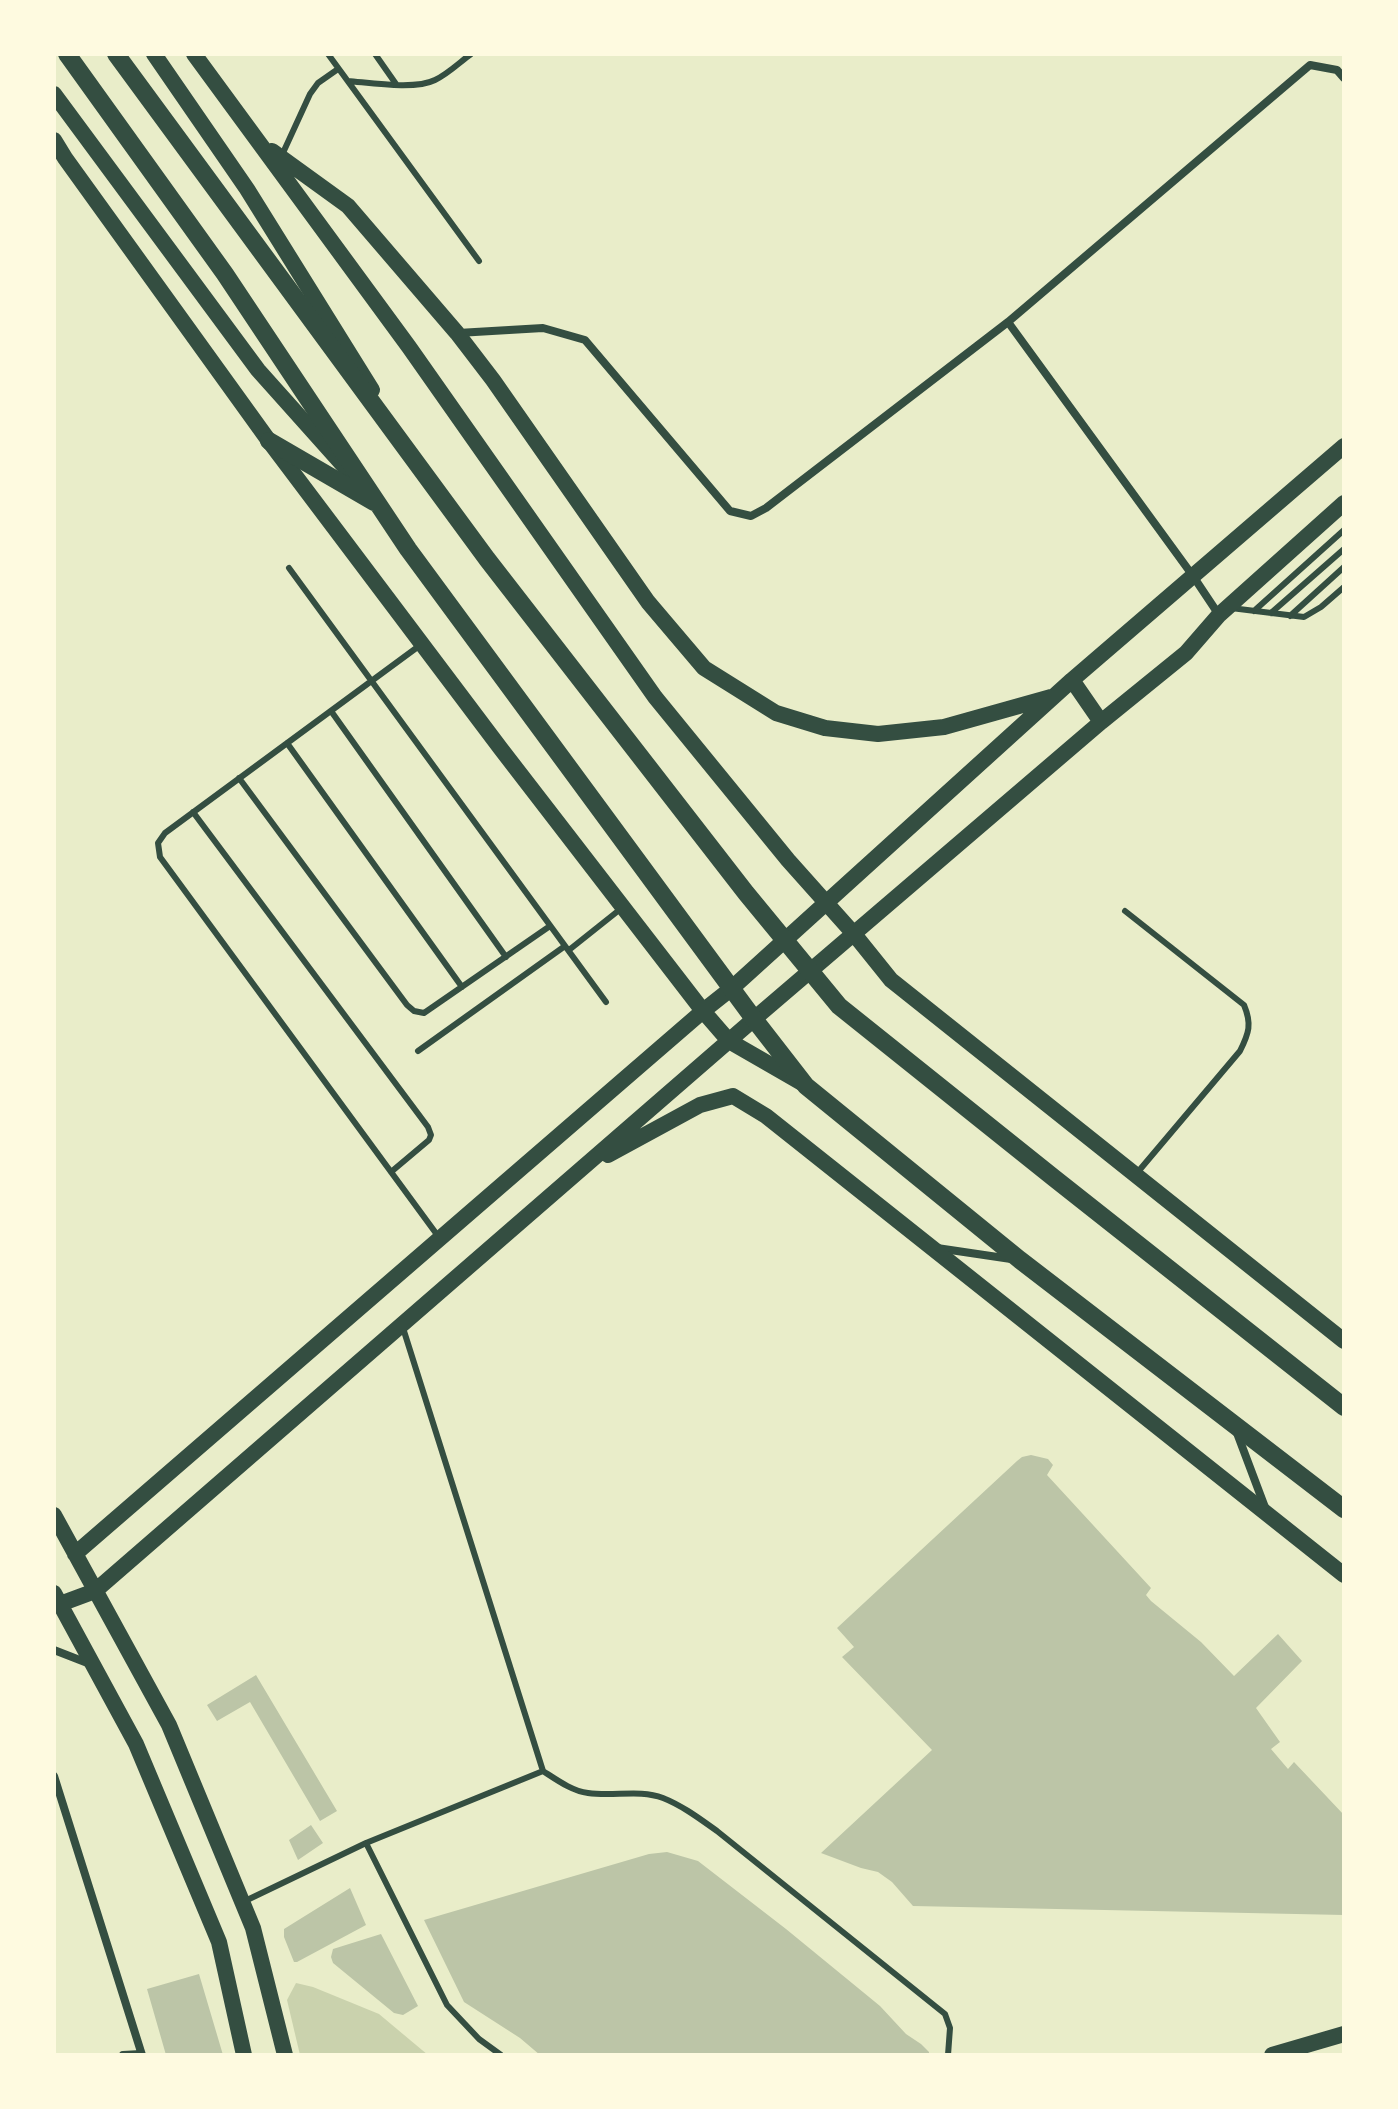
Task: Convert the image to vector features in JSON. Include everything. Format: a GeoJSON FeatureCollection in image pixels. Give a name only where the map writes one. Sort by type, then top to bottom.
{"type":"FeatureCollection","features":[{"type":"Feature","properties":{"kind":"main road"},"geometry":{"type":"LineString","coordinates":[[67,54],[225,274],[408,549],[806,1086]]}},
{"type":"Feature","properties":{"kind":"main road"},"geometry":{"type":"LineString","coordinates":[[116,54],[487,559],[839,1006],[1344,1407]]}},
{"type":"Feature","properties":{"kind":"main road"},"geometry":{"type":"LineString","coordinates":[[154,54],[247,189],[421,469]]}},
{"type":"Feature","properties":{"kind":"main road"},"geometry":{"type":"LineString","coordinates":[[194,54],[258,141],[278,161],[655,697],[891,980],[1344,1341]]}},
{"type":"Feature","properties":{"kind":"main road"},"geometry":{"type":"LineString","coordinates":[[54,94],[258,370],[377,504]]}},
{"type":"Feature","properties":{"kind":"main road"},"geometry":{"type":"LineString","coordinates":[[56,143],[269,441],[623,907],[729,1041],[806,1086],[1020,1260],[1344,1509]]}},
{"type":"Feature","properties":{"kind":"main road"},"geometry":{"type":"LineString","coordinates":[[278,161],[348,206],[457,333],[657,613],[704,668],[776,713],[825,728],[878,734],[944,727],[1056,696]]}},
{"type":"Feature","properties":{"kind":"main road"},"geometry":{"type":"LineString","coordinates":[[269,441],[377,504]]}},
{"type":"Feature","properties":{"kind":"main road"},"geometry":{"type":"LineString","coordinates":[[75,1554],[732,988],[1072,680],[1344,446]]}},
{"type":"Feature","properties":{"kind":"main road"},"geometry":{"type":"LineString","coordinates":[[244,2055],[219,1942],[136,1744],[57,1599],[95,1591],[754,1019],[1186,653],[1223,612],[1344,503]]}},
{"type":"Feature","properties":{"kind":"main road"},"geometry":{"type":"LineString","coordinates":[[1072,680],[1101,722]]}},
{"type":"Feature","properties":{"kind":"main road"},"geometry":{"type":"LineString","coordinates":[[581,1169],[700,1105],[733,1096],[766,1116],[1344,1575]]}},
{"type":"Feature","properties":{"kind":"main road"},"geometry":{"type":"LineString","coordinates":[[54,1515],[169,1725],[253,1928],[285,2055]]}},
{"type":"Feature","properties":{"kind":"main road"},"geometry":{"type":"LineString","coordinates":[[1272,2055],[1344,2034]]}},
{"type":"Feature","properties":{"kind":"street"},"geometry":{"type":"LineString","coordinates":[[457,333],[543,328],[585,340],[730,511],[751,516],[779,499],[1008,322],[1310,65],[1337,70],[1344,78]]}},
{"type":"Feature","properties":{"kind":"street"},"geometry":{"type":"LineString","coordinates":[[1008,322],[1193,576],[1223,612]]}},
{"type":"Feature","properties":{"kind":"street"},"geometry":{"type":"LineString","coordinates":[[932,1248],[1020,1260]]}},
{"type":"Feature","properties":{"kind":"street"},"geometry":{"type":"LineString","coordinates":[[1234,1425],[1268,1514]]}},
{"type":"Feature","properties":{"kind":"street"},"geometry":{"type":"LineString","coordinates":[[54,1650],[93,1665]]}},
{"type":"Feature","properties":{"kind":"street"},"geometry":{"type":"LineString","coordinates":[[54,1776],[141,2054],[123,2055]]}},
{"type":"Feature","properties":{"kind":"lane"},"geometry":{"type":"LineString","coordinates":[[328,54],[479,261]]}},
{"type":"Feature","properties":{"kind":"lane"},"geometry":{"type":"LineString","coordinates":[[375,54],[396,84]]}},
{"type":"Feature","properties":{"kind":"lane"},"geometry":{"type":"LineString","coordinates":[[455,54],[461,62]]}},
{"type":"Feature","properties":{"kind":"lane"},"geometry":{"type":"LineString","coordinates":[[348,81],[423,84],[436,80],[471,54]]}},
{"type":"Feature","properties":{"kind":"lane"},"geometry":{"type":"LineString","coordinates":[[278,161],[310,94],[318,83],[338,69]]}},
{"type":"Feature","properties":{"kind":"lane"},"geometry":{"type":"LineString","coordinates":[[1254,611],[1344,530]]}},
{"type":"Feature","properties":{"kind":"lane"},"geometry":{"type":"LineString","coordinates":[[1271,613],[1344,549]]}},
{"type":"Feature","properties":{"kind":"lane"},"geometry":{"type":"LineString","coordinates":[[1290,616],[1344,567]]}},
{"type":"Feature","properties":{"kind":"lane"},"geometry":{"type":"LineString","coordinates":[[289,568],[606,1002]]}},
{"type":"Feature","properties":{"kind":"lane"},"geometry":{"type":"LineString","coordinates":[[1223,612],[1254,611],[1304,617],[1344,587]]}},
{"type":"Feature","properties":{"kind":"lane"},"geometry":{"type":"LineString","coordinates":[[422,644],[165,833],[158,843],[160,857],[440,1238]]}},
{"type":"Feature","properties":{"kind":"lane"},"geometry":{"type":"LineString","coordinates":[[331,711],[506,957]]}},
{"type":"Feature","properties":{"kind":"lane"},"geometry":{"type":"LineString","coordinates":[[287,743],[462,987]]}},
{"type":"Feature","properties":{"kind":"lane"},"geometry":{"type":"LineString","coordinates":[[239,778],[414,1011],[424,1013],[550,926]]}},
{"type":"Feature","properties":{"kind":"lane"},"geometry":{"type":"LineString","coordinates":[[193,812],[428,1127],[429,1140],[391,1172]]}},
{"type":"Feature","properties":{"kind":"lane"},"geometry":{"type":"LineString","coordinates":[[418,1051],[623,907]]}},
{"type":"Feature","properties":{"kind":"lane"},"geometry":{"type":"LineString","coordinates":[[1125,911],[1244,1005],[1249,1018],[1248,1036],[1240,1051],[1135,1175]]}},
{"type":"Feature","properties":{"kind":"lane"},"geometry":{"type":"LineString","coordinates":[[402,1325],[543,1771],[585,1793],[639,1793],[662,1797],[692,1813],[945,2014],[950,2028],[948,2055]]}},
{"type":"Feature","properties":{"kind":"lane"},"geometry":{"type":"LineString","coordinates":[[242,1902],[366,1843],[543,1771]]}},
{"type":"Feature","properties":{"kind":"lane"},"geometry":{"type":"LineString","coordinates":[[366,1843],[447,2005],[479,2039],[501,2055]]}},
{"type":"Feature","properties":{"kind":"green space"},"geometry":{"type":"Polygon","coordinates":[[[296,1983],[379,2014],[428,2055],[300,2055],[287,2000],[296,1983]]]}},
{"type":"Feature","properties":{"kind":"building"},"geometry":{"type":"Polygon","coordinates":[[[1031,1455],[1048,1459],[1053,1465],[1047,1475],[1151,1588],[1146,1595],[1151,1601],[1201,1642],[1234,1676],[1278,1634],[1302,1661],[1256,1708],[1280,1742],[1271,1749],[1288,1769],[1294,1762],[1344,1815],[1344,1915],[913,1906],[892,1882],[878,1872],[821,1853],[932,1750],[842,1657],[854,1647],[837,1628],[1017,1461],[1031,1455]]]}},
{"type":"Feature","properties":{"kind":"building"},"geometry":{"type":"Polygon","coordinates":[[[256,1675],[337,1811],[320,1821],[250,1702],[217,1721],[207,1705],[256,1675]]]}},
{"type":"Feature","properties":{"kind":"building"},"geometry":{"type":"Polygon","coordinates":[[[311,1825],[323,1843],[298,1860],[289,1840],[311,1825]]]}},
{"type":"Feature","properties":{"kind":"building"},"geometry":{"type":"Polygon","coordinates":[[[667,1852],[698,1861],[786,1929],[880,2006],[929,2055],[540,2055],[520,2038],[464,2002],[424,1920],[649,1854],[667,1852]]]}},
{"type":"Feature","properties":{"kind":"building"},"geometry":{"type":"Polygon","coordinates":[[[350,1888],[366,1925],[294,1962],[284,1929],[350,1888]]]}},
{"type":"Feature","properties":{"kind":"building"},"geometry":{"type":"Polygon","coordinates":[[[381,1934],[418,2006],[403,2015],[394,2013],[333,1963],[331,1957],[333,1949],[381,1934]]]}},
{"type":"Feature","properties":{"kind":"building"},"geometry":{"type":"Polygon","coordinates":[[[199,1974],[223,2055],[166,2055],[147,1989],[199,1974]]]}}]}
